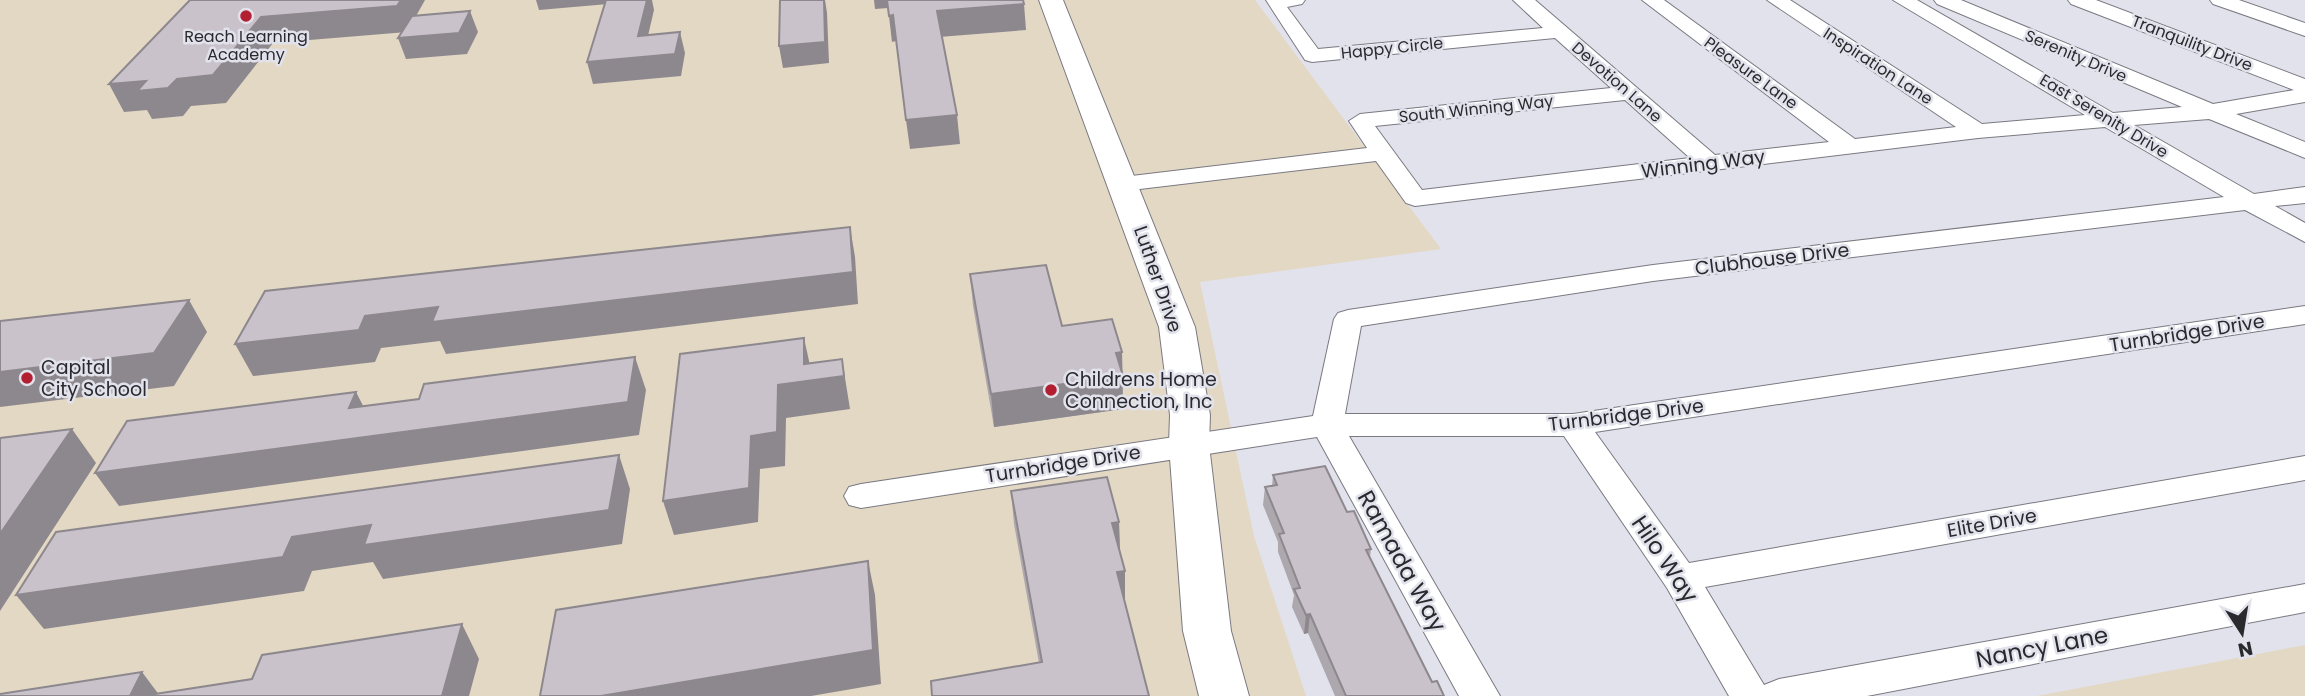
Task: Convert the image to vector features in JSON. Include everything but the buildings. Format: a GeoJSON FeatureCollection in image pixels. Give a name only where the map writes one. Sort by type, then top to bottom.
{"type":"FeatureCollection","features":[{"type":"Feature","properties":{"kind":"street","name":"Luther Drive"},"geometry":{"type":"LineString","coordinates":[[1051,0],[1177,327],[1190,415],[1189,445],[1207,631],[1224,696]]}},
{"type":"Feature","properties":{"kind":"street","name":"Happy Circle"},"geometry":{"type":"LineString","coordinates":[[1295,0],[1274,2],[1312,56],[1559,32]]}},
{"type":"Feature","properties":{"kind":"street","name":"Devotion Lane"},"geometry":{"type":"LineString","coordinates":[[1523,0],[1711,164]]}},
{"type":"Feature","properties":{"kind":"street","name":"Pleasure Lane"},"geometry":{"type":"LineString","coordinates":[[1652,0],[1850,146]]}},
{"type":"Feature","properties":{"kind":"street","name":"Inspiration Lane"},"geometry":{"type":"LineString","coordinates":[[1777,0],[1978,131]]}},
{"type":"Feature","properties":{"kind":"street","name":"East Serenity Drive"},"geometry":{"type":"LineString","coordinates":[[1903,0],[2114,120],[2249,204],[2305,234]]}},
{"type":"Feature","properties":{"kind":"street","name":"Serenity Drive"},"geometry":{"type":"LineString","coordinates":[[1944,0],[2208,112],[2305,150]]}},
{"type":"Feature","properties":{"kind":"street","name":"Tranquility Drive"},"geometry":{"type":"LineString","coordinates":[[2078,0],[2305,87]]}},
{"type":"Feature","properties":{"kind":"street"},"geometry":{"type":"LineString","coordinates":[[2220,0],[2305,30]]}},
{"type":"Feature","properties":{"kind":"street","name":"South Winning Way"},"geometry":{"type":"LineString","coordinates":[[1382,153],[1360,121],[1630,93]]}},
{"type":"Feature","properties":{"kind":"street","name":"Winning Way"},"geometry":{"type":"LineString","coordinates":[[1382,153],[1415,198],[1978,131],[2208,112],[2305,95]]}},
{"type":"Feature","properties":{"kind":"street"},"geometry":{"type":"LineString","coordinates":[[1123,184],[1382,153]]}},
{"type":"Feature","properties":{"kind":"street","name":"Clubhouse Drive"},"geometry":{"type":"LineString","coordinates":[[1327,425],[1348,319],[1653,273],[2249,204],[2305,195]]}},
{"type":"Feature","properties":{"kind":"street","name":"Turnbridge Drive"},"geometry":{"type":"LineString","coordinates":[[861,496],[1327,425],[1573,425],[2305,315]]}},
{"type":"Feature","properties":{"kind":"street","name":"Ramada Way"},"geometry":{"type":"LineString","coordinates":[[1327,425],[1436,624],[1480,696]]}},
{"type":"Feature","properties":{"kind":"street","name":"Hilo Way"},"geometry":{"type":"LineString","coordinates":[[1573,425],[1680,578],[1750,696]]}},
{"type":"Feature","properties":{"kind":"street","name":"Elite Drive"},"geometry":{"type":"LineString","coordinates":[[1680,578],[2305,468]]}},
{"type":"Feature","properties":{"kind":"street","name":"Nancy Lane"},"geometry":{"type":"LineString","coordinates":[[1779,696],[2305,598]]}},
{"type":"Feature","properties":{"kind":"shaded area"},"geometry":{"type":"Polygon","coordinates":[[[0,0],[1255,0],[1441,249],[1200,282],[1254,536],[1306,696],[0,696],[0,0]]]}},
{"type":"Feature","properties":{"kind":"shaded area"},"geometry":{"type":"Polygon","coordinates":[[[2305,645],[2305,696],[2037,696],[2305,645]]]}},
{"type":"Feature","properties":{"kind":"place","name":"Reach Learning Academy"},"geometry":{"type":"Point","coordinates":[246,16]}},
{"type":"Feature","properties":{"kind":"place","name":"Capital City School"},"geometry":{"type":"Point","coordinates":[27,378]}},
{"type":"Feature","properties":{"kind":"place","name":"Childrens Home Connection, Inc"},"geometry":{"type":"Point","coordinates":[1051,390]}}]}
